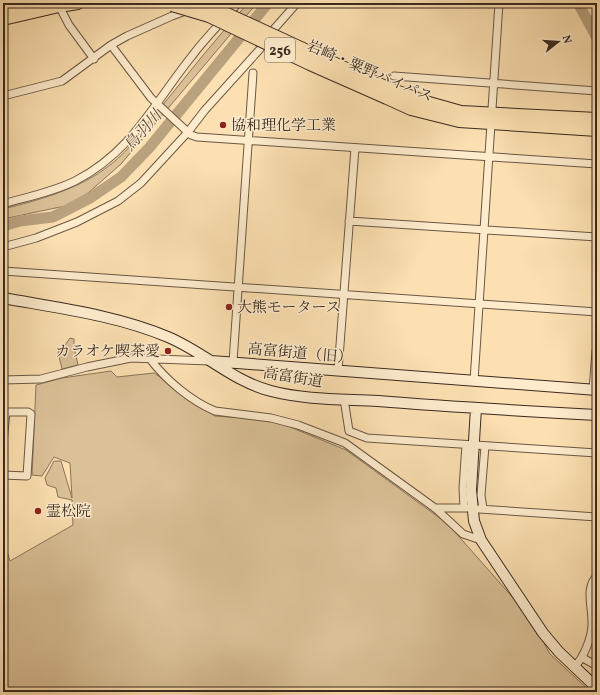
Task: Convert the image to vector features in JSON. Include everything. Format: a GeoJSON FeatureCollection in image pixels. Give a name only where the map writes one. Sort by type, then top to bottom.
{"type":"FeatureCollection","features":[{"type":"Feature","properties":{"kind":"highway"},"geometry":{"type":"LineString","coordinates":[[3,9],[24,3]]}},
{"type":"Feature","properties":{"kind":"highway"},"geometry":{"type":"LineString","coordinates":[[3,19],[58,4],[78,3]]}},
{"type":"Feature","properties":{"kind":"highway","name":"岩崎・粟野バイパス"},"geometry":{"type":"LineString","coordinates":[[203,3],[388,94]]}},
{"type":"Feature","properties":{"kind":"highway","name":"岩崎・粟野バイパス"},"geometry":{"type":"LineString","coordinates":[[168,4],[209,16],[310,64],[388,94],[491,118],[597,130]]}},
{"type":"Feature","properties":{"kind":"highway","name":"岩崎・粟野バイパス"},"geometry":{"type":"LineString","coordinates":[[491,118],[597,119]]}},
{"type":"Feature","properties":{"kind":"street"},"geometry":{"type":"LineString","coordinates":[[3,96],[62,81],[94,59],[111,45],[172,16],[211,3]]}},
{"type":"Feature","properties":{"kind":"street"},"geometry":{"type":"LineString","coordinates":[[3,204],[61,187],[75,181],[104,163],[126,144],[158,104],[192,55],[238,3]]}},
{"type":"Feature","properties":{"kind":"street"},"geometry":{"type":"LineString","coordinates":[[3,247],[36,238],[77,222],[118,201],[141,183],[260,49],[274,29],[297,3]]}},
{"type":"Feature","properties":{"kind":"street"},"geometry":{"type":"LineString","coordinates":[[474,381],[499,3]]}},
{"type":"Feature","properties":{"kind":"street"},"geometry":{"type":"LineString","coordinates":[[58,4],[69,25],[94,59]]}},
{"type":"Feature","properties":{"kind":"street"},"geometry":{"type":"LineString","coordinates":[[111,45],[158,104],[187,132],[197,137],[248,139],[355,148],[597,164]]}},
{"type":"Feature","properties":{"kind":"street"},"geometry":{"type":"LineString","coordinates":[[233,362],[253,73]]}},
{"type":"Feature","properties":{"kind":"street"},"geometry":{"type":"LineString","coordinates":[[394,76],[597,91]]}},
{"type":"Feature","properties":{"kind":"street"},"geometry":{"type":"LineString","coordinates":[[338,371],[355,148]]}},
{"type":"Feature","properties":{"kind":"street"},"geometry":{"type":"LineString","coordinates":[[349,221],[484,228],[597,237]]}},
{"type":"Feature","properties":{"kind":"street"},"geometry":{"type":"LineString","coordinates":[[3,271],[238,286],[597,312]]}},
{"type":"Feature","properties":{"kind":"street","name":"高富街道"},"geometry":{"type":"LineString","coordinates":[[3,298],[90,314],[145,328],[187,345],[250,385],[272,392],[344,399],[597,415]]}},
{"type":"Feature","properties":{"kind":"street"},"geometry":{"type":"LineString","coordinates":[[595,390],[596,351]]}},
{"type":"Feature","properties":{"kind":"street","name":"高富街道（旧）"},"geometry":{"type":"LineString","coordinates":[[3,380],[41,379],[87,367],[131,358],[150,360],[233,362],[595,390]]}},
{"type":"Feature","properties":{"kind":"street"},"geometry":{"type":"LineString","coordinates":[[150,360],[175,385],[215,410],[271,418],[326,435],[345,443],[435,508],[463,534],[481,540]]}},
{"type":"Feature","properties":{"kind":"street"},"geometry":{"type":"LineString","coordinates":[[344,399],[349,431],[356,436],[597,453]]}},
{"type":"Feature","properties":{"kind":"street"},"geometry":{"type":"LineString","coordinates":[[435,508],[466,508],[463,488],[476,408]]}},
{"type":"Feature","properties":{"kind":"street"},"geometry":{"type":"LineString","coordinates":[[3,442],[4,412],[28,412],[31,414],[27,476],[3,475]]}},
{"type":"Feature","properties":{"kind":"street"},"geometry":{"type":"LineString","coordinates":[[470,445],[472,507],[481,540],[544,633],[574,667],[597,688]]}},
{"type":"Feature","properties":{"kind":"street"},"geometry":{"type":"LineString","coordinates":[[485,446],[481,509],[597,518]]}},
{"type":"Feature","properties":{"kind":"street"},"geometry":{"type":"LineString","coordinates":[[574,667],[583,658],[594,627],[590,588],[591,581],[597,576],[597,570]]}},
{"type":"Feature","properties":{"kind":"street"},"geometry":{"type":"LineString","coordinates":[[583,658],[597,666]]}},
{"type":"Feature","properties":{"kind":"shaded area"},"geometry":{"type":"Polygon","coordinates":[[[248,3],[257,3],[121,164],[88,193],[65,206],[3,219],[3,209],[59,193],[86,181],[117,159],[138,137],[204,54],[248,3]]]}},
{"type":"Feature","properties":{"kind":"shaded area"},"geometry":{"type":"Polygon","coordinates":[[[70,338],[74,339],[74,347],[78,365],[62,369],[58,352],[61,351],[70,338]]]}},
{"type":"Feature","properties":{"kind":"shaded area"},"geometry":{"type":"Polygon","coordinates":[[[111,371],[117,377],[154,373],[215,416],[273,420],[346,450],[448,524],[529,616],[550,654],[591,692],[3,692],[3,538],[10,561],[73,525],[72,500],[58,497],[56,488],[47,485],[45,478],[54,461],[61,461],[72,498],[70,463],[54,457],[42,476],[32,475],[36,385],[62,378],[111,371]]]}},
{"type":"Feature","properties":{"kind":"waterway","name":"鳥羽川"},"geometry":{"type":"LineString","coordinates":[[3,226],[20,221],[53,217],[90,198],[121,177],[149,148],[268,3]]}},
{"type":"Feature","properties":{"kind":"waterway"},"geometry":{"type":"LineString","coordinates":[[578,3],[597,38]]}},
{"type":"Feature","properties":{"kind":"place","name":"協和理化学工業"},"geometry":{"type":"Point","coordinates":[223,125]}},
{"type":"Feature","properties":{"kind":"place","name":"大熊モータース"},"geometry":{"type":"Point","coordinates":[229,307]}},
{"type":"Feature","properties":{"kind":"place","name":"カラオケ喫茶愛"},"geometry":{"type":"Point","coordinates":[168,351]}},
{"type":"Feature","properties":{"kind":"place","name":"霊松院"},"geometry":{"type":"Point","coordinates":[38,511]}}]}
